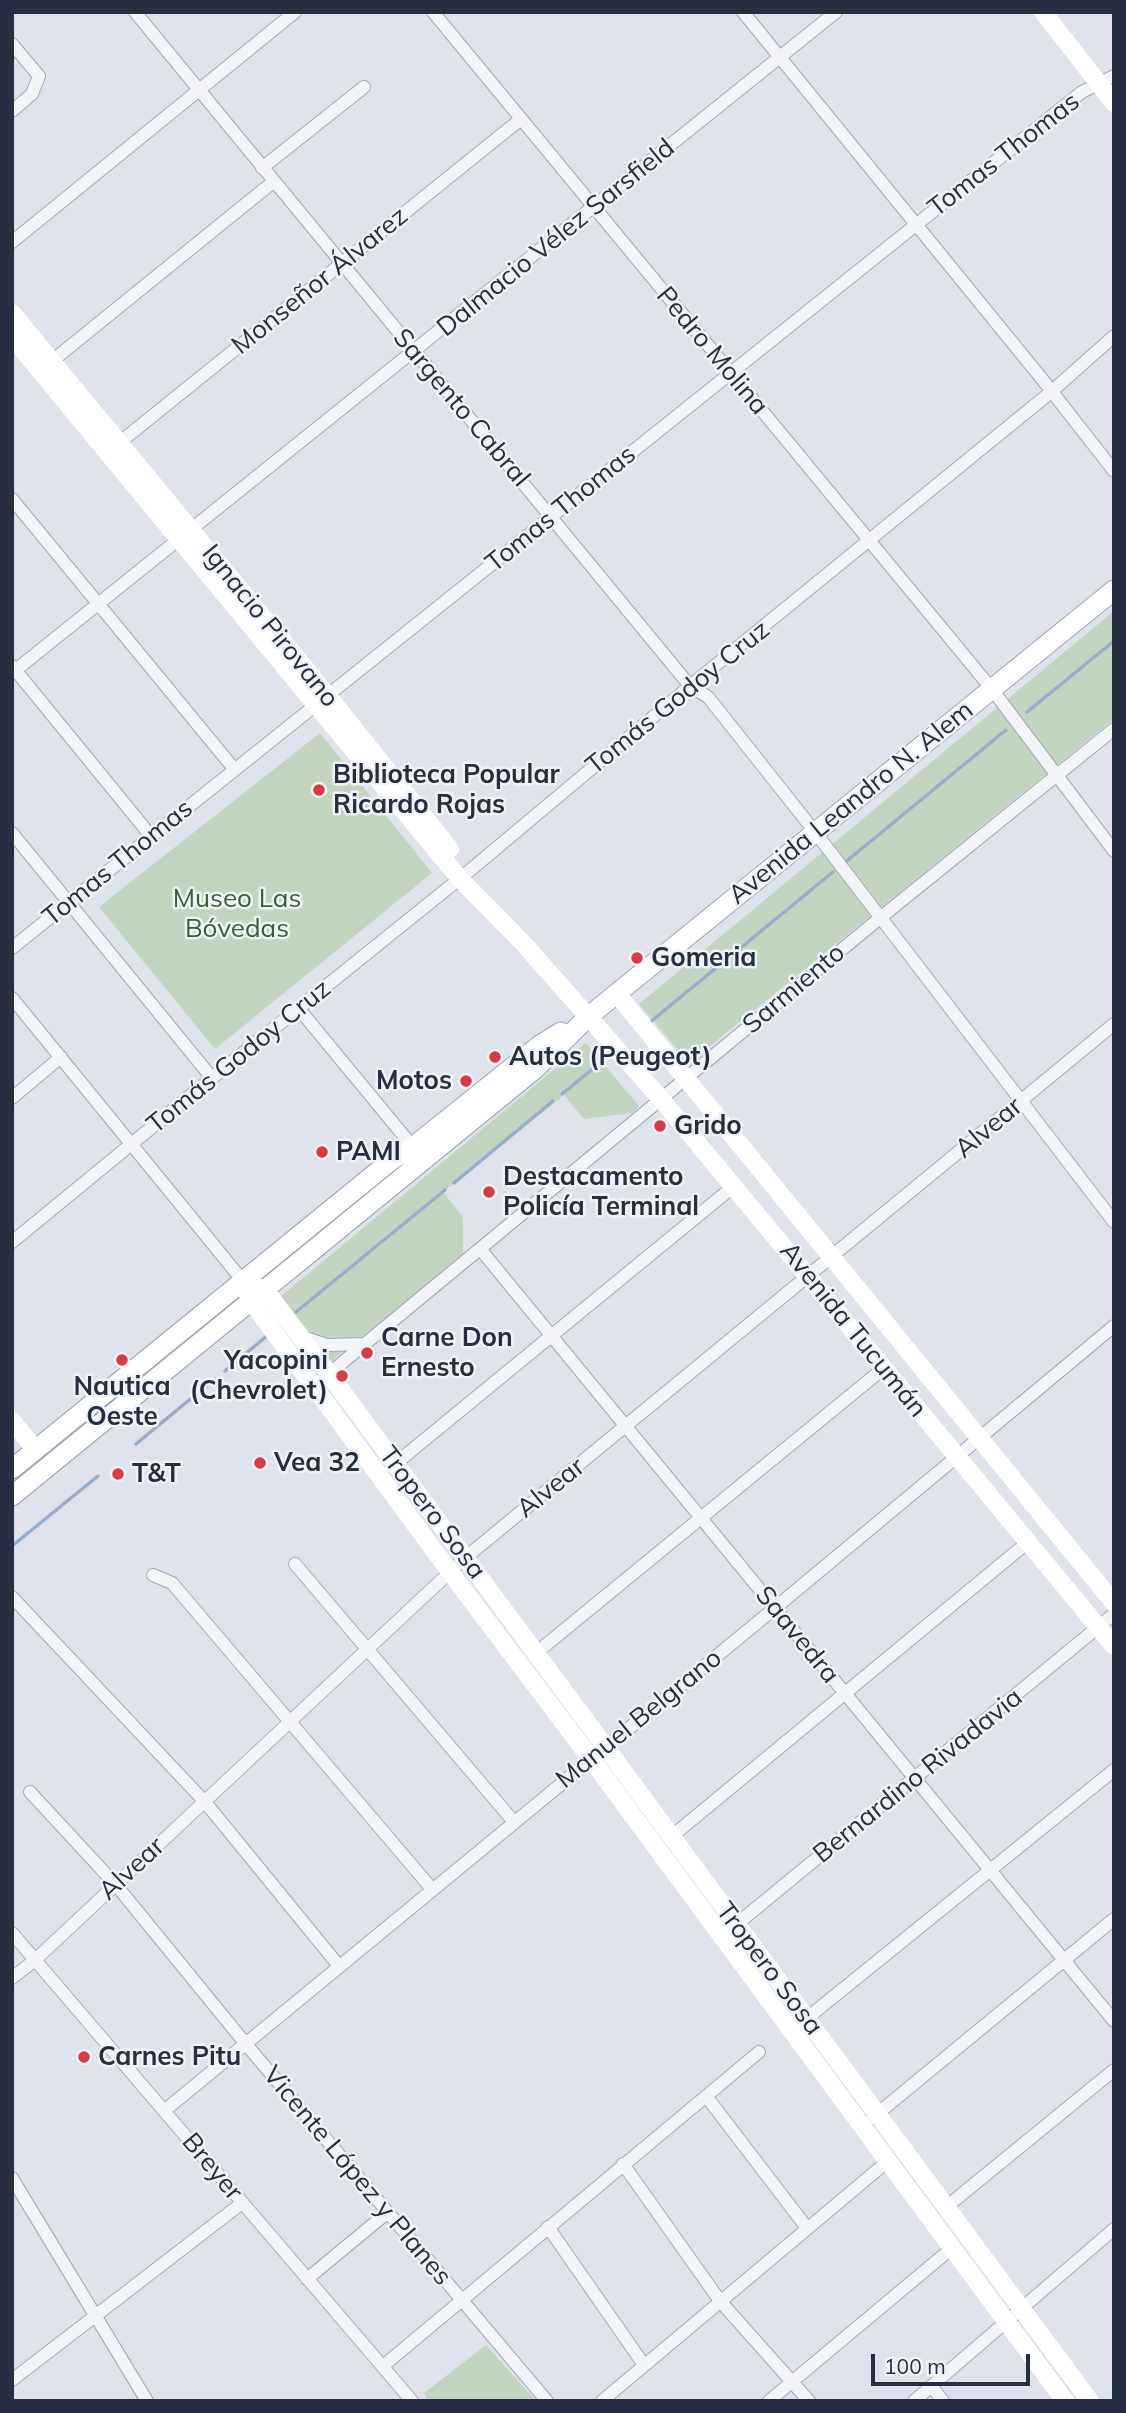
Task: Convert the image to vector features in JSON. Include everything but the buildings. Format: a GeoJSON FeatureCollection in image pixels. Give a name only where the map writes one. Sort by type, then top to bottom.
{"type":"FeatureCollection","features":[{"type":"Feature","properties":{"kind":"main road","name":"Avenida Leandro N. Alem"},"geometry":{"type":"LineString","coordinates":[[12,1496],[535,1069],[589,1016],[1114,590]]}},
{"type":"Feature","properties":{"kind":"main road","name":"Avenida Leandro N. Alem"},"geometry":{"type":"LineString","coordinates":[[12,1469],[393,1159],[413,1147],[540,1045],[589,1016]]}},
{"type":"Feature","properties":{"kind":"street","name":"Sargento Cabral"},"geometry":{"type":"LineString","coordinates":[[135,12],[690,686],[708,696],[1114,1222]]}},
{"type":"Feature","properties":{"kind":"street"},"geometry":{"type":"LineString","coordinates":[[12,242],[295,12]]}},
{"type":"Feature","properties":{"kind":"street","name":"Pedro Molina"},"geometry":{"type":"LineString","coordinates":[[433,12],[992,688],[1114,851]]}},
{"type":"Feature","properties":{"kind":"street"},"geometry":{"type":"LineString","coordinates":[[743,12],[1114,471]]}},
{"type":"Feature","properties":{"kind":"street","name":"Dalmacio Vélez Sarsfield"},"geometry":{"type":"LineString","coordinates":[[13,670],[836,12]]}},
{"type":"Feature","properties":{"kind":"street"},"geometry":{"type":"LineString","coordinates":[[1043,12],[1106,80],[1114,103]]}},
{"type":"Feature","properties":{"kind":"street"},"geometry":{"type":"LineString","coordinates":[[12,44],[39,76],[32,94],[12,111]]}},
{"type":"Feature","properties":{"kind":"street","name":"Tomas Thomas"},"geometry":{"type":"LineString","coordinates":[[12,948],[1082,92],[1106,80]]}},
{"type":"Feature","properties":{"kind":"street"},"geometry":{"type":"LineString","coordinates":[[262,168],[364,87]]}},
{"type":"Feature","properties":{"kind":"street","name":"Monseñor Álvarez"},"geometry":{"type":"LineString","coordinates":[[120,443],[520,119]]}},
{"type":"Feature","properties":{"kind":"street"},"geometry":{"type":"LineString","coordinates":[[52,361],[274,182]]}},
{"type":"Feature","properties":{"kind":"street","name":"Ignacio Pirovano"},"geometry":{"type":"LineString","coordinates":[[12,313],[120,443],[185,535]]}},
{"type":"Feature","properties":{"kind":"street","name":"Tomás Godoy Cruz"},"geometry":{"type":"LineString","coordinates":[[12,1242],[464,875],[1051,391],[1114,336]]}},
{"type":"Feature","properties":{"kind":"street","name":"Ignacio Pirovano"},"geometry":{"type":"LineString","coordinates":[[12,337],[185,535],[464,875],[589,1016]]}},
{"type":"Feature","properties":{"kind":"street"},"geometry":{"type":"LineString","coordinates":[[12,499],[235,770]]}},
{"type":"Feature","properties":{"kind":"street"},"geometry":{"type":"LineString","coordinates":[[13,670],[151,836]]}},
{"type":"Feature","properties":{"kind":"street","name":"Sarmiento"},"geometry":{"type":"LineString","coordinates":[[314,1386],[880,918],[1114,729]]}},
{"type":"Feature","properties":{"kind":"street"},"geometry":{"type":"LineString","coordinates":[[12,833],[212,1078]]}},
{"type":"Feature","properties":{"kind":"street","name":"Avenida Tucumán"},"geometry":{"type":"LineString","coordinates":[[617,994],[1114,1603]]}},
{"type":"Feature","properties":{"kind":"street"},"geometry":{"type":"LineString","coordinates":[[12,998],[243,1281]]}},
{"type":"Feature","properties":{"kind":"street"},"geometry":{"type":"LineString","coordinates":[[299,1009],[413,1147]]}},
{"type":"Feature","properties":{"kind":"street","name":"Avenida Tucumán"},"geometry":{"type":"LineString","coordinates":[[589,1016],[810,1277],[1114,1646]]}},
{"type":"Feature","properties":{"kind":"street","name":"Alvear"},"geometry":{"type":"LineString","coordinates":[[12,1978],[116,1885],[465,1558],[810,1277],[1114,1024]]}},
{"type":"Feature","properties":{"kind":"street"},"geometry":{"type":"LineString","coordinates":[[12,1098],[61,1057]]}},
{"type":"Feature","properties":{"kind":"street"},"geometry":{"type":"LineString","coordinates":[[394,1464],[734,1186]]}},
{"type":"Feature","properties":{"kind":"street","name":"Saavedra"},"geometry":{"type":"LineString","coordinates":[[481,1250],[1114,2021]]}},
{"type":"Feature","properties":{"kind":"street","name":"Tropero Sosa"},"geometry":{"type":"LineString","coordinates":[[243,1281],[299,1336],[329,1374],[536,1653],[597,1753],[728,1931],[806,2019],[869,2120],[888,2161],[1065,2401]]}},
{"type":"Feature","properties":{"kind":"street","name":"Tropero Sosa"},"geometry":{"type":"LineString","coordinates":[[258,1296],[314,1386],[450,1572],[597,1753],[671,1838],[791,2030],[945,2208],[1090,2401]]}},
{"type":"Feature","properties":{"kind":"street","name":"Manuel Belgrano"},"geometry":{"type":"LineString","coordinates":[[164,2111],[1114,1326]]}},
{"type":"Feature","properties":{"kind":"street"},"geometry":{"type":"LineString","coordinates":[[299,1336],[327,1345],[366,1343]]}},
{"type":"Feature","properties":{"kind":"street"},"geometry":{"type":"LineString","coordinates":[[536,1653],[884,1368]]}},
{"type":"Feature","properties":{"kind":"street"},"geometry":{"type":"LineString","coordinates":[[12,1421],[36,1450]]}},
{"type":"Feature","properties":{"kind":"street"},"geometry":{"type":"LineString","coordinates":[[671,1838],[1028,1542]]}},
{"type":"Feature","properties":{"kind":"street"},"geometry":{"type":"LineString","coordinates":[[295,1564],[514,1822]]}},
{"type":"Feature","properties":{"kind":"street"},"geometry":{"type":"LineString","coordinates":[[153,1575],[172,1583],[432,1889]]}},
{"type":"Feature","properties":{"kind":"street"},"geometry":{"type":"LineString","coordinates":[[12,1597],[205,1802],[340,1966]]}},
{"type":"Feature","properties":{"kind":"street","name":"Bernardino Rivadavia"},"geometry":{"type":"LineString","coordinates":[[728,1931],[1114,1615]]}},
{"type":"Feature","properties":{"kind":"street"},"geometry":{"type":"LineString","coordinates":[[791,2030],[1114,1770]]}},
{"type":"Feature","properties":{"kind":"street","name":"Vicente López y Planes"},"geometry":{"type":"LineString","coordinates":[[30,1792],[116,1885],[245,2043],[547,2401]]}},
{"type":"Feature","properties":{"kind":"street"},"geometry":{"type":"LineString","coordinates":[[869,2120],[1114,1919]]}},
{"type":"Feature","properties":{"kind":"street","name":"Breyer"},"geometry":{"type":"LineString","coordinates":[[12,1933],[383,2365],[408,2400]]}},
{"type":"Feature","properties":{"kind":"street"},"geometry":{"type":"LineString","coordinates":[[383,2365],[760,2052]]}},
{"type":"Feature","properties":{"kind":"street"},"geometry":{"type":"LineString","coordinates":[[945,2208],[1114,2070]]}},
{"type":"Feature","properties":{"kind":"street"},"geometry":{"type":"LineString","coordinates":[[706,2096],[807,2228]]}},
{"type":"Feature","properties":{"kind":"street"},"geometry":{"type":"LineString","coordinates":[[602,2401],[888,2161]]}},
{"type":"Feature","properties":{"kind":"street"},"geometry":{"type":"LineString","coordinates":[[623,2164],[720,2301],[809,2401]]}},
{"type":"Feature","properties":{"kind":"street"},"geometry":{"type":"LineString","coordinates":[[12,2178],[147,2401]]}},
{"type":"Feature","properties":{"kind":"street"},"geometry":{"type":"LineString","coordinates":[[12,2381],[242,2203]]}},
{"type":"Feature","properties":{"kind":"street"},"geometry":{"type":"LineString","coordinates":[[307,2279],[388,2212]]}},
{"type":"Feature","properties":{"kind":"street"},"geometry":{"type":"LineString","coordinates":[[548,2227],[644,2365]]}},
{"type":"Feature","properties":{"kind":"street"},"geometry":{"type":"LineString","coordinates":[[914,2401],[1114,2229]]}},
{"type":"Feature","properties":{"kind":"street"},"geometry":{"type":"LineString","coordinates":[[769,2401],[951,2248]]}},
{"type":"Feature","properties":{"kind":"street"},"geometry":{"type":"LineString","coordinates":[[932,2386],[943,2401]]}},
{"type":"Feature","properties":{"kind":"green space"},"geometry":{"type":"Polygon","coordinates":[[[1114,611],[1114,719],[689,1063],[639,1004],[1114,611]]]}},
{"type":"Feature","properties":{"kind":"green space","name":"Museo Las Bóvedas"},"geometry":{"type":"Polygon","coordinates":[[[320,733],[432,873],[215,1049],[99,907],[320,733]]]}},
{"type":"Feature","properties":{"kind":"green space"},"geometry":{"type":"Polygon","coordinates":[[[586,1043],[639,1106],[632,1113],[584,1119],[564,1095],[443,1192],[463,1217],[463,1257],[330,1362],[280,1297],[586,1043]]]}},
{"type":"Feature","properties":{"kind":"green space"},"geometry":{"type":"Polygon","coordinates":[[[486,2345],[536,2401],[428,2401],[424,2393],[486,2345]]]}},
{"type":"Feature","properties":{"kind":"waterway"},"geometry":{"type":"LineString","coordinates":[[1027,712],[1114,641]]}},
{"type":"Feature","properties":{"kind":"waterway"},"geometry":{"type":"LineString","coordinates":[[843,864],[1006,730]]}},
{"type":"Feature","properties":{"kind":"waterway"},"geometry":{"type":"LineString","coordinates":[[649,1023],[833,872]]}},
{"type":"Feature","properties":{"kind":"waterway"},"geometry":{"type":"LineString","coordinates":[[562,1094],[600,1063]]}},
{"type":"Feature","properties":{"kind":"waterway"},"geometry":{"type":"LineString","coordinates":[[454,1183],[553,1101]]}},
{"type":"Feature","properties":{"kind":"waterway"},"geometry":{"type":"LineString","coordinates":[[296,1312],[445,1190]]}},
{"type":"Feature","properties":{"kind":"waterway"},"geometry":{"type":"LineString","coordinates":[[225,1371],[268,1335]]}},
{"type":"Feature","properties":{"kind":"waterway"},"geometry":{"type":"LineString","coordinates":[[136,1444],[211,1382]]}},
{"type":"Feature","properties":{"kind":"waterway"},"geometry":{"type":"LineString","coordinates":[[12,1546],[98,1476]]}},
{"type":"Feature","properties":{"kind":"place","name":"Biblioteca Popular Ricardo Rojas"},"geometry":{"type":"Point","coordinates":[319,790]}},
{"type":"Feature","properties":{"kind":"place","name":"Gomeria"},"geometry":{"type":"Point","coordinates":[637,958]}},
{"type":"Feature","properties":{"kind":"place","name":"Autos (Peugeot)"},"geometry":{"type":"Point","coordinates":[495,1057]}},
{"type":"Feature","properties":{"kind":"place","name":"Motos"},"geometry":{"type":"Point","coordinates":[466,1081]}},
{"type":"Feature","properties":{"kind":"place","name":"Grido"},"geometry":{"type":"Point","coordinates":[660,1126]}},
{"type":"Feature","properties":{"kind":"place","name":"PAMI"},"geometry":{"type":"Point","coordinates":[322,1152]}},
{"type":"Feature","properties":{"kind":"place","name":"Destacamento Policía Terminal"},"geometry":{"type":"Point","coordinates":[489,1192]}},
{"type":"Feature","properties":{"kind":"place","name":"Carne Don Ernesto"},"geometry":{"type":"Point","coordinates":[367,1353]}},
{"type":"Feature","properties":{"kind":"place","name":"Nautica Oeste"},"geometry":{"type":"Point","coordinates":[122,1360]}},
{"type":"Feature","properties":{"kind":"place","name":"Yacopini (Chevrolet)"},"geometry":{"type":"Point","coordinates":[342,1376]}},
{"type":"Feature","properties":{"kind":"place","name":"Vea 32"},"geometry":{"type":"Point","coordinates":[260,1463]}},
{"type":"Feature","properties":{"kind":"place","name":"T&T"},"geometry":{"type":"Point","coordinates":[118,1474]}},
{"type":"Feature","properties":{"kind":"place","name":"Carnes Pitu"},"geometry":{"type":"Point","coordinates":[84,2057]}}]}
